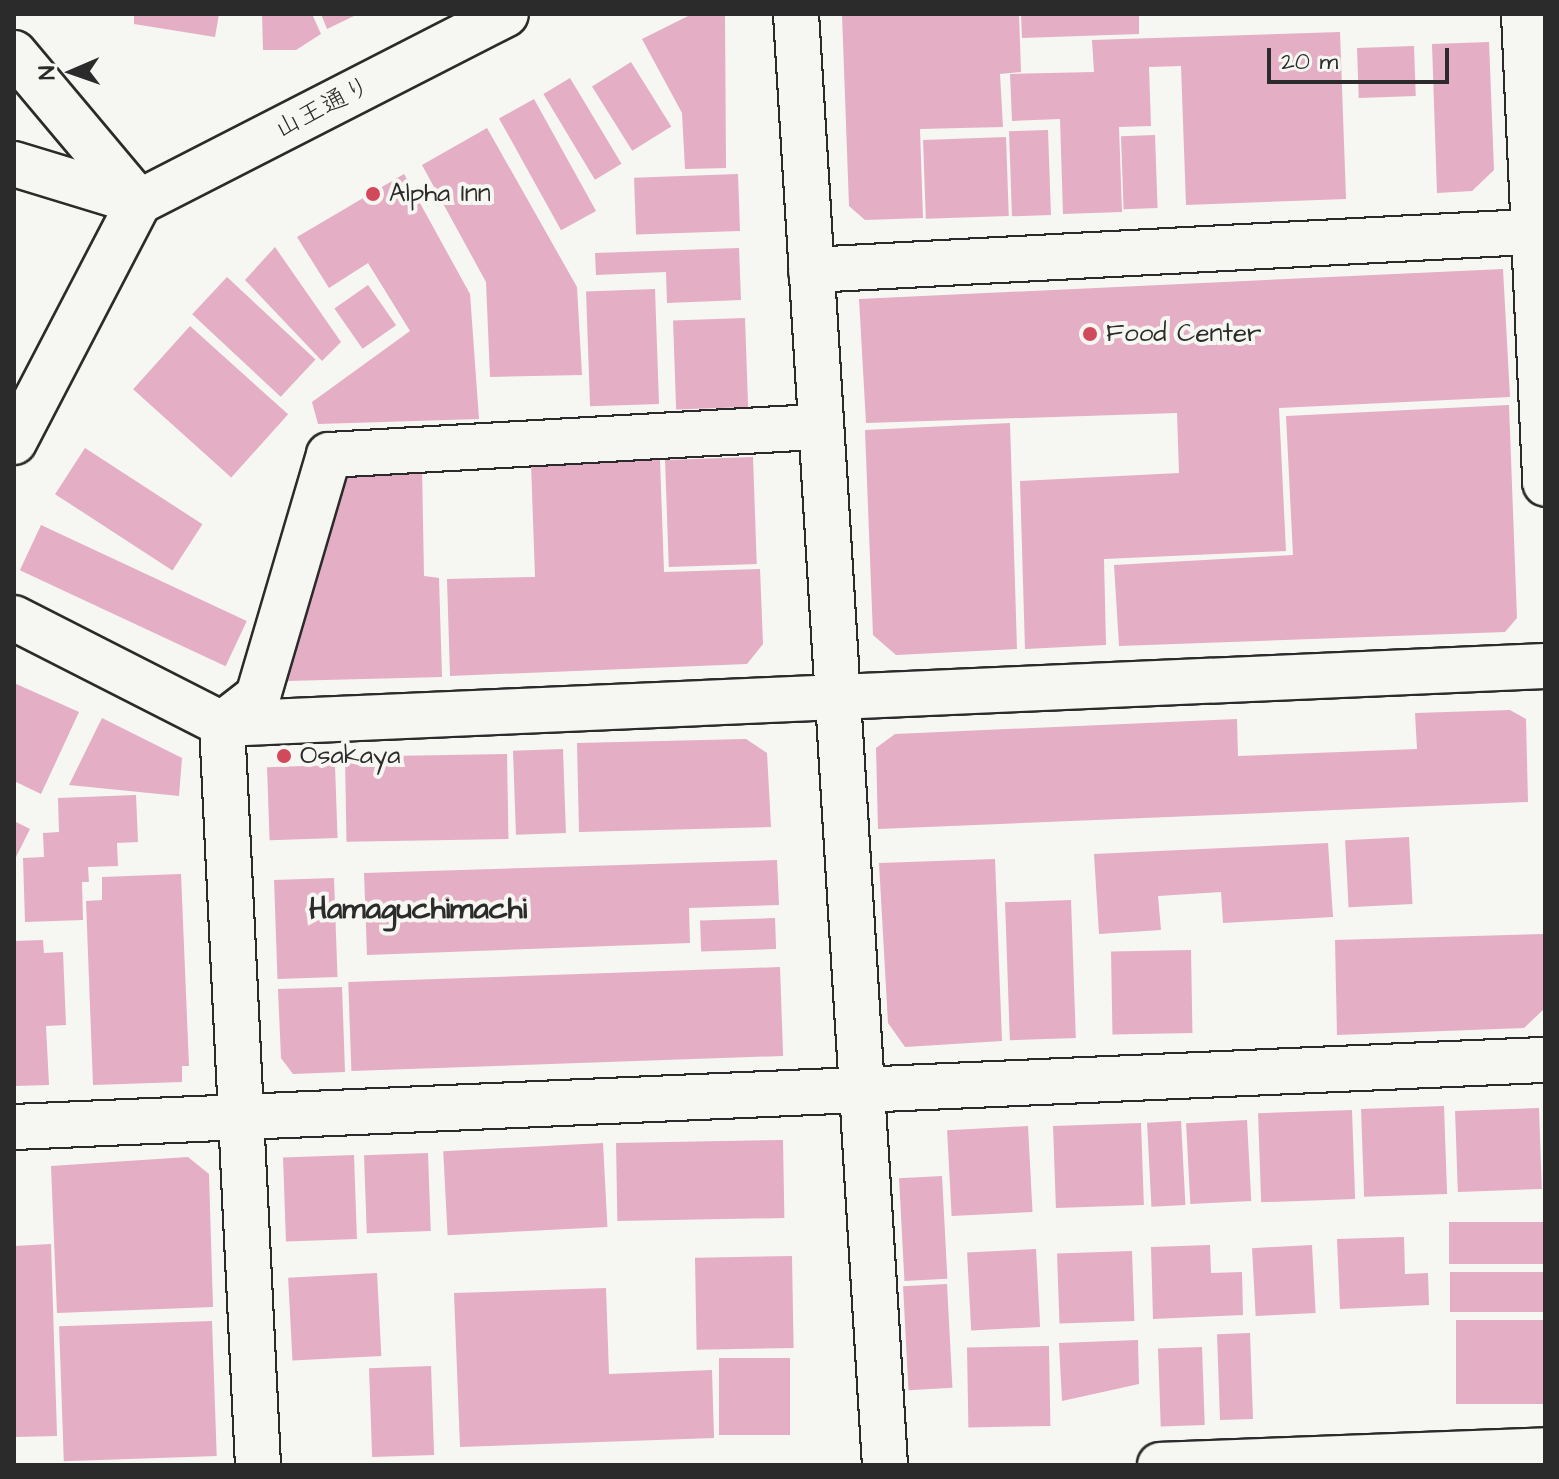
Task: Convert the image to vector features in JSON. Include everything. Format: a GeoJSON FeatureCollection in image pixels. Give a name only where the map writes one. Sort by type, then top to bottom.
{"type":"FeatureCollection","features":[{"type":"Feature","properties":{"kind":"street","name":"山王通り"},"geometry":{"type":"LineString","coordinates":[[139,202],[506,14]]}},
{"type":"Feature","properties":{"kind":"street"},"geometry":{"type":"LineString","coordinates":[[796,14],[885,1465]]}},
{"type":"Feature","properties":{"kind":"street"},"geometry":{"type":"LineString","coordinates":[[1524,14],[1539,232],[1545,484]]}},
{"type":"Feature","properties":{"kind":"street"},"geometry":{"type":"LineString","coordinates":[[14,53],[139,202]]}},
{"type":"Feature","properties":{"kind":"street"},"geometry":{"type":"LineString","coordinates":[[14,164],[139,202]]}},
{"type":"Feature","properties":{"kind":"street"},"geometry":{"type":"LineString","coordinates":[[14,442],[139,202]]}},
{"type":"Feature","properties":{"kind":"street"},"geometry":{"type":"LineString","coordinates":[[811,270],[1539,232]]}},
{"type":"Feature","properties":{"kind":"street"},"geometry":{"type":"LineString","coordinates":[[222,724],[258,696],[329,455],[821,427]]}},
{"type":"Feature","properties":{"kind":"street"},"geometry":{"type":"LineString","coordinates":[[14,618],[222,724],[1545,666]]}},
{"type":"Feature","properties":{"kind":"street"},"geometry":{"type":"LineString","coordinates":[[222,724],[258,1465]]}},
{"type":"Feature","properties":{"kind":"street"},"geometry":{"type":"LineString","coordinates":[[14,1127],[1545,1060]]}},
{"type":"Feature","properties":{"kind":"street"},"geometry":{"type":"LineString","coordinates":[[1160,1465],[1545,1450]]}},
{"type":"Feature","properties":{"kind":"building"},"geometry":{"type":"Polygon","coordinates":[[[134,14],[219,14],[215,37],[134,24],[134,14]]]}},
{"type":"Feature","properties":{"kind":"building"},"geometry":{"type":"Polygon","coordinates":[[[262,14],[312,14],[321,34],[296,50],[263,50],[262,14]]]}},
{"type":"Feature","properties":{"kind":"building"},"geometry":{"type":"Polygon","coordinates":[[[321,14],[358,14],[327,29],[321,14]]]}},
{"type":"Feature","properties":{"kind":"building"},"geometry":{"type":"Polygon","coordinates":[[[692,14],[725,14],[726,168],[685,169],[682,113],[642,39],[692,14]]]}},
{"type":"Feature","properties":{"kind":"building"},"geometry":{"type":"Polygon","coordinates":[[[842,14],[1019,14],[1021,72],[1000,74],[1003,127],[920,129],[923,218],[865,220],[849,206],[842,14]]]}},
{"type":"Feature","properties":{"kind":"building"},"geometry":{"type":"Polygon","coordinates":[[[1021,14],[1139,14],[1139,34],[1022,38],[1021,14]]]}},
{"type":"Feature","properties":{"kind":"building"},"geometry":{"type":"Polygon","coordinates":[[[1340,32],[1346,199],[1186,205],[1181,66],[1149,67],[1151,126],[1119,127],[1122,212],[1063,214],[1060,119],[1012,121],[1010,74],[1094,72],[1092,40],[1340,32]]]}},
{"type":"Feature","properties":{"kind":"building"},"geometry":{"type":"Polygon","coordinates":[[[1489,42],[1494,170],[1472,191],[1437,193],[1432,44],[1489,42]]]}},
{"type":"Feature","properties":{"kind":"building"},"geometry":{"type":"Polygon","coordinates":[[[1414,46],[1416,96],[1359,98],[1357,48],[1414,46]]]}},
{"type":"Feature","properties":{"kind":"building"},"geometry":{"type":"Polygon","coordinates":[[[631,62],[671,126],[632,151],[592,86],[631,62]]]}},
{"type":"Feature","properties":{"kind":"building"},"geometry":{"type":"Polygon","coordinates":[[[570,78],[622,164],[595,180],[543,94],[570,78]]]}},
{"type":"Feature","properties":{"kind":"building"},"geometry":{"type":"Polygon","coordinates":[[[534,99],[596,211],[561,230],[499,118],[534,99]]]}},
{"type":"Feature","properties":{"kind":"building"},"geometry":{"type":"Polygon","coordinates":[[[487,128],[577,287],[582,375],[490,377],[486,282],[422,165],[487,128]]]}},
{"type":"Feature","properties":{"kind":"building"},"geometry":{"type":"Polygon","coordinates":[[[1048,130],[1051,215],[1012,216],[1009,131],[1048,130]]]}},
{"type":"Feature","properties":{"kind":"building"},"geometry":{"type":"Polygon","coordinates":[[[1155,135],[1158,208],[1124,209],[1121,136],[1155,135]]]}},
{"type":"Feature","properties":{"kind":"building"},"geometry":{"type":"Polygon","coordinates":[[[1006,137],[1009,216],[926,219],[923,140],[1006,137]]]}},
{"type":"Feature","properties":{"kind":"building"},"geometry":{"type":"Polygon","coordinates":[[[404,174],[470,294],[479,419],[318,424],[312,402],[410,331],[368,263],[329,288],[297,237],[404,174]]]}},
{"type":"Feature","properties":{"kind":"building"},"geometry":{"type":"Polygon","coordinates":[[[738,174],[740,231],[636,235],[634,178],[738,174]]]}},
{"type":"Feature","properties":{"kind":"building"},"geometry":{"type":"Polygon","coordinates":[[[275,247],[341,342],[322,361],[245,280],[275,247]]]}},
{"type":"Feature","properties":{"kind":"building"},"geometry":{"type":"Polygon","coordinates":[[[739,248],[741,300],[667,303],[666,272],[596,275],[595,253],[739,248]]]}},
{"type":"Feature","properties":{"kind":"building"},"geometry":{"type":"Polygon","coordinates":[[[1503,269],[1510,397],[1279,408],[1286,551],[1104,559],[1106,645],[1025,649],[1020,481],[1179,473],[1177,413],[866,423],[859,299],[1503,269]]]}},
{"type":"Feature","properties":{"kind":"building"},"geometry":{"type":"Polygon","coordinates":[[[227,277],[315,360],[281,397],[192,314],[227,277]]]}},
{"type":"Feature","properties":{"kind":"building"},"geometry":{"type":"Polygon","coordinates":[[[368,285],[396,325],[363,349],[334,309],[368,285]]]}},
{"type":"Feature","properties":{"kind":"building"},"geometry":{"type":"Polygon","coordinates":[[[655,289],[659,404],[590,406],[586,291],[655,289]]]}},
{"type":"Feature","properties":{"kind":"building"},"geometry":{"type":"Polygon","coordinates":[[[745,318],[748,407],[676,409],[673,321],[745,318]]]}},
{"type":"Feature","properties":{"kind":"building"},"geometry":{"type":"Polygon","coordinates":[[[190,326],[288,414],[231,477],[133,389],[190,326]]]}},
{"type":"Feature","properties":{"kind":"building"},"geometry":{"type":"Polygon","coordinates":[[[1509,405],[1517,618],[1505,632],[1119,646],[1114,565],[1293,555],[1286,416],[1509,405]]]}},
{"type":"Feature","properties":{"kind":"building"},"geometry":{"type":"Polygon","coordinates":[[[1010,423],[1017,649],[896,655],[873,635],[865,430],[1010,423]]]}},
{"type":"Feature","properties":{"kind":"building"},"geometry":{"type":"Polygon","coordinates":[[[85,448],[202,524],[172,570],[55,494],[85,448]]]}},
{"type":"Feature","properties":{"kind":"building"},"geometry":{"type":"Polygon","coordinates":[[[753,457],[757,564],[669,567],[665,460],[753,457]]]}},
{"type":"Feature","properties":{"kind":"building"},"geometry":{"type":"Polygon","coordinates":[[[660,459],[664,572],[760,569],[763,644],[747,664],[450,676],[447,579],[535,577],[531,463],[660,459]]]}},
{"type":"Feature","properties":{"kind":"building"},"geometry":{"type":"Polygon","coordinates":[[[422,467],[424,576],[439,578],[442,677],[286,681],[345,470],[422,467]]]}},
{"type":"Feature","properties":{"kind":"building"},"geometry":{"type":"Polygon","coordinates":[[[41,525],[247,621],[226,666],[20,570],[41,525]]]}},
{"type":"Feature","properties":{"kind":"building"},"geometry":{"type":"Polygon","coordinates":[[[14,683],[79,712],[41,794],[14,781],[14,683]]]}},
{"type":"Feature","properties":{"kind":"building"},"geometry":{"type":"Polygon","coordinates":[[[1510,710],[1526,719],[1528,802],[878,829],[876,748],[895,734],[1237,719],[1238,756],[1417,749],[1415,713],[1510,710]]]}},
{"type":"Feature","properties":{"kind":"building"},"geometry":{"type":"Polygon","coordinates":[[[102,718],[182,758],[179,796],[69,785],[102,718]]]}},
{"type":"Feature","properties":{"kind":"building"},"geometry":{"type":"Polygon","coordinates":[[[746,739],[767,753],[771,827],[579,832],[577,743],[746,739]]]}},
{"type":"Feature","properties":{"kind":"building"},"geometry":{"type":"Polygon","coordinates":[[[563,749],[566,833],[516,835],[513,751],[563,749]]]}},
{"type":"Feature","properties":{"kind":"building"},"geometry":{"type":"Polygon","coordinates":[[[507,754],[508,839],[347,842],[345,757],[507,754]]]}},
{"type":"Feature","properties":{"kind":"building"},"geometry":{"type":"Polygon","coordinates":[[[335,765],[338,838],[270,840],[267,767],[335,765]]]}},
{"type":"Feature","properties":{"kind":"building"},"geometry":{"type":"Polygon","coordinates":[[[136,795],[138,842],[117,843],[118,866],[88,867],[89,882],[82,882],[83,920],[25,922],[23,858],[44,857],[43,833],[59,832],[58,798],[136,795]]]}},
{"type":"Feature","properties":{"kind":"building"},"geometry":{"type":"Polygon","coordinates":[[[14,821],[30,829],[14,861],[14,821]]]}},
{"type":"Feature","properties":{"kind":"building"},"geometry":{"type":"Polygon","coordinates":[[[1409,837],[1413,904],[1349,907],[1345,840],[1409,837]]]}},
{"type":"Feature","properties":{"kind":"building"},"geometry":{"type":"Polygon","coordinates":[[[1328,843],[1333,917],[1223,923],[1221,892],[1158,896],[1161,930],[1099,934],[1094,854],[1328,843]]]}},
{"type":"Feature","properties":{"kind":"building"},"geometry":{"type":"Polygon","coordinates":[[[995,859],[1002,1041],[905,1047],[888,1023],[879,863],[995,859]]]}},
{"type":"Feature","properties":{"kind":"building"},"geometry":{"type":"Polygon","coordinates":[[[777,860],[779,905],[689,908],[690,943],[367,955],[364,873],[777,860]]]}},
{"type":"Feature","properties":{"kind":"building"},"geometry":{"type":"Polygon","coordinates":[[[181,874],[189,1066],[182,1066],[182,1082],[93,1085],[86,901],[102,900],[102,877],[181,874]]]}},
{"type":"Feature","properties":{"kind":"building"},"geometry":{"type":"Polygon","coordinates":[[[334,878],[337,977],[277,979],[274,880],[334,878]]]}},
{"type":"Feature","properties":{"kind":"building"},"geometry":{"type":"Polygon","coordinates":[[[1071,900],[1076,1038],[1010,1040],[1005,902],[1071,900]]]}},
{"type":"Feature","properties":{"kind":"building"},"geometry":{"type":"Polygon","coordinates":[[[775,918],[776,949],[701,952],[700,921],[775,918]]]}},
{"type":"Feature","properties":{"kind":"building"},"geometry":{"type":"Polygon","coordinates":[[[1545,934],[1545,1008],[1524,1028],[1337,1035],[1335,940],[1545,934]]]}},
{"type":"Feature","properties":{"kind":"building"},"geometry":{"type":"Polygon","coordinates":[[[43,940],[44,953],[63,952],[66,1025],[46,1026],[49,1085],[14,1086],[14,941],[43,940]]]}},
{"type":"Feature","properties":{"kind":"building"},"geometry":{"type":"Polygon","coordinates":[[[1191,950],[1192,1033],[1112,1034],[1111,951],[1191,950]]]}},
{"type":"Feature","properties":{"kind":"building"},"geometry":{"type":"Polygon","coordinates":[[[780,967],[783,1056],[351,1071],[348,982],[780,967]]]}},
{"type":"Feature","properties":{"kind":"building"},"geometry":{"type":"Polygon","coordinates":[[[342,987],[345,1072],[293,1074],[281,1058],[278,989],[342,987]]]}},
{"type":"Feature","properties":{"kind":"building"},"geometry":{"type":"Polygon","coordinates":[[[1444,1106],[1447,1194],[1364,1197],[1361,1109],[1444,1106]]]}},
{"type":"Feature","properties":{"kind":"building"},"geometry":{"type":"Polygon","coordinates":[[[1539,1108],[1542,1189],[1458,1192],[1455,1111],[1539,1108]]]}},
{"type":"Feature","properties":{"kind":"building"},"geometry":{"type":"Polygon","coordinates":[[[1352,1110],[1355,1199],[1261,1202],[1258,1113],[1352,1110]]]}},
{"type":"Feature","properties":{"kind":"building"},"geometry":{"type":"Polygon","coordinates":[[[1247,1120],[1251,1201],[1190,1204],[1186,1123],[1247,1120]]]}},
{"type":"Feature","properties":{"kind":"building"},"geometry":{"type":"Polygon","coordinates":[[[1181,1121],[1185,1205],[1151,1207],[1147,1123],[1181,1121]]]}},
{"type":"Feature","properties":{"kind":"building"},"geometry":{"type":"Polygon","coordinates":[[[1141,1123],[1144,1205],[1056,1208],[1053,1126],[1141,1123]]]}},
{"type":"Feature","properties":{"kind":"building"},"geometry":{"type":"Polygon","coordinates":[[[1028,1126],[1033,1212],[952,1216],[947,1130],[1028,1126]]]}},
{"type":"Feature","properties":{"kind":"building"},"geometry":{"type":"Polygon","coordinates":[[[783,1140],[784,1218],[617,1221],[616,1143],[783,1140]]]}},
{"type":"Feature","properties":{"kind":"building"},"geometry":{"type":"Polygon","coordinates":[[[603,1143],[607,1227],[448,1235],[443,1151],[603,1143]]]}},
{"type":"Feature","properties":{"kind":"building"},"geometry":{"type":"Polygon","coordinates":[[[428,1153],[431,1231],[367,1233],[364,1155],[428,1153]]]}},
{"type":"Feature","properties":{"kind":"building"},"geometry":{"type":"Polygon","coordinates":[[[354,1155],[357,1239],[286,1241],[283,1157],[354,1155]]]}},
{"type":"Feature","properties":{"kind":"building"},"geometry":{"type":"Polygon","coordinates":[[[188,1157],[209,1174],[213,1307],[57,1313],[51,1166],[188,1157]]]}},
{"type":"Feature","properties":{"kind":"building"},"geometry":{"type":"Polygon","coordinates":[[[942,1176],[947,1279],[904,1281],[899,1178],[942,1176]]]}},
{"type":"Feature","properties":{"kind":"building"},"geometry":{"type":"Polygon","coordinates":[[[1449,1222],[1545,1222],[1545,1264],[1449,1264],[1449,1222]]]}},
{"type":"Feature","properties":{"kind":"building"},"geometry":{"type":"Polygon","coordinates":[[[1404,1237],[1405,1274],[1428,1273],[1429,1305],[1340,1309],[1337,1239],[1404,1237]]]}},
{"type":"Feature","properties":{"kind":"building"},"geometry":{"type":"Polygon","coordinates":[[[51,1244],[57,1436],[14,1437],[14,1246],[51,1244]]]}},
{"type":"Feature","properties":{"kind":"building"},"geometry":{"type":"Polygon","coordinates":[[[1210,1245],[1211,1273],[1242,1272],[1243,1315],[1153,1319],[1151,1247],[1210,1245]]]}},
{"type":"Feature","properties":{"kind":"building"},"geometry":{"type":"Polygon","coordinates":[[[1312,1245],[1316,1313],[1256,1316],[1252,1248],[1312,1245]]]}},
{"type":"Feature","properties":{"kind":"building"},"geometry":{"type":"Polygon","coordinates":[[[1036,1249],[1040,1327],[971,1331],[967,1253],[1036,1249]]]}},
{"type":"Feature","properties":{"kind":"building"},"geometry":{"type":"Polygon","coordinates":[[[1132,1251],[1134,1321],[1059,1324],[1057,1254],[1132,1251]]]}},
{"type":"Feature","properties":{"kind":"building"},"geometry":{"type":"Polygon","coordinates":[[[792,1256],[794,1348],[697,1350],[695,1258],[792,1256]]]}},
{"type":"Feature","properties":{"kind":"building"},"geometry":{"type":"Polygon","coordinates":[[[1450,1272],[1545,1272],[1545,1312],[1450,1312],[1450,1272]]]}},
{"type":"Feature","properties":{"kind":"building"},"geometry":{"type":"Polygon","coordinates":[[[377,1273],[381,1356],[292,1361],[288,1278],[377,1273]]]}},
{"type":"Feature","properties":{"kind":"building"},"geometry":{"type":"Polygon","coordinates":[[[947,1284],[952,1388],[909,1390],[903,1286],[947,1284]]]}},
{"type":"Feature","properties":{"kind":"building"},"geometry":{"type":"Polygon","coordinates":[[[606,1288],[609,1374],[712,1370],[714,1438],[460,1447],[454,1293],[606,1288]]]}},
{"type":"Feature","properties":{"kind":"building"},"geometry":{"type":"Polygon","coordinates":[[[1456,1320],[1545,1320],[1545,1404],[1456,1404],[1456,1320]]]}},
{"type":"Feature","properties":{"kind":"building"},"geometry":{"type":"Polygon","coordinates":[[[212,1321],[217,1456],[64,1461],[59,1326],[212,1321]]]}},
{"type":"Feature","properties":{"kind":"building"},"geometry":{"type":"Polygon","coordinates":[[[1250,1333],[1253,1419],[1220,1420],[1217,1334],[1250,1333]]]}},
{"type":"Feature","properties":{"kind":"building"},"geometry":{"type":"Polygon","coordinates":[[[1138,1340],[1139,1384],[1062,1401],[1059,1343],[1138,1340]]]}},
{"type":"Feature","properties":{"kind":"building"},"geometry":{"type":"Polygon","coordinates":[[[1049,1346],[1050,1426],[968,1427],[967,1347],[1049,1346]]]}},
{"type":"Feature","properties":{"kind":"building"},"geometry":{"type":"Polygon","coordinates":[[[1202,1347],[1205,1425],[1161,1426],[1158,1349],[1202,1347]]]}},
{"type":"Feature","properties":{"kind":"building"},"geometry":{"type":"Polygon","coordinates":[[[719,1358],[790,1358],[790,1435],[719,1435],[719,1358]]]}},
{"type":"Feature","properties":{"kind":"building"},"geometry":{"type":"Polygon","coordinates":[[[431,1366],[434,1455],[372,1457],[369,1368],[431,1366]]]}},
{"type":"Feature","properties":{"kind":"place","name":"Alpha Inn"},"geometry":{"type":"Point","coordinates":[373,194]}},
{"type":"Feature","properties":{"kind":"place","name":"Food Center"},"geometry":{"type":"Point","coordinates":[1090,334]}},
{"type":"Feature","properties":{"kind":"place","name":"Osakaya"},"geometry":{"type":"Point","coordinates":[284,756]}},
{"type":"Feature","properties":{"kind":"district","name":"Hamaguchimachi"},"geometry":{"type":"Point","coordinates":[418,909]}}]}
